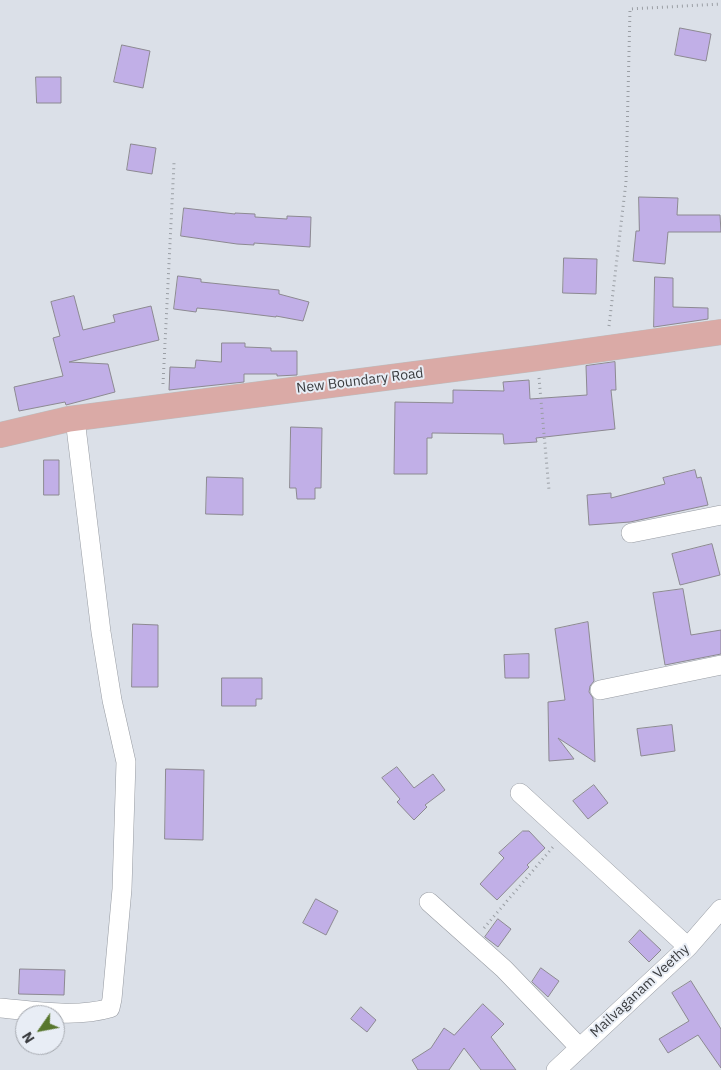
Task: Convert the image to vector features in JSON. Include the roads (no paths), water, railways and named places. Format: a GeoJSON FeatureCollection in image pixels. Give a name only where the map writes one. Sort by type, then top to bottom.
{"type":"FeatureCollection","features":[{"type":"Feature","properties":{"kind":"main road","name":"New Boundary Road"},"geometry":{"type":"LineString","coordinates":[[0,435],[75,419],[607,349],[721,332]]}},
{"type":"Feature","properties":{"kind":"street"},"geometry":{"type":"LineString","coordinates":[[0,1008],[51,1013],[101,1010],[110,1008],[112,999],[122,889],[126,762],[112,700],[101,632],[75,419]]}},
{"type":"Feature","properties":{"kind":"street"},"geometry":{"type":"LineString","coordinates":[[630,533],[721,515]]}},
{"type":"Feature","properties":{"kind":"street"},"geometry":{"type":"LineString","coordinates":[[600,690],[721,665]]}},
{"type":"Feature","properties":{"kind":"street"},"geometry":{"type":"LineString","coordinates":[[520,793],[688,947]]}},
{"type":"Feature","properties":{"kind":"street"},"geometry":{"type":"LineString","coordinates":[[428,902],[504,969],[580,1047]]}},
{"type":"Feature","properties":{"kind":"street","name":"Mailvaganam Veethy"},"geometry":{"type":"LineString","coordinates":[[556,1070],[688,947],[721,909]]}}]}
